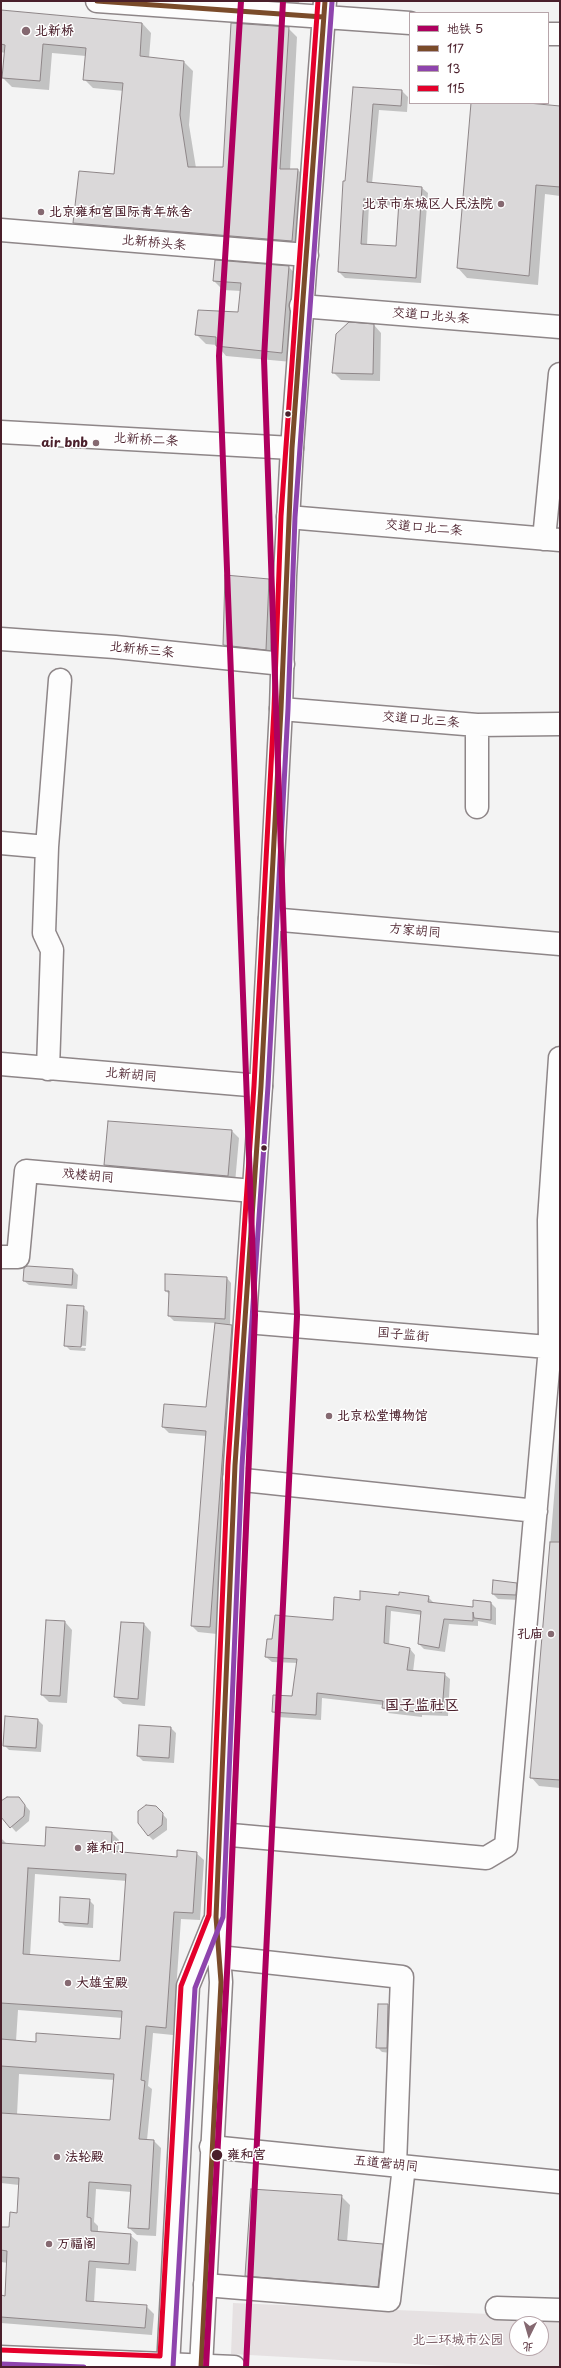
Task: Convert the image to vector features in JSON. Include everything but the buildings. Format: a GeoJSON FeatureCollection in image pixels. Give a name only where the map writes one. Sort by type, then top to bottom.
{"type":"FeatureCollection","features":[{"type":"Feature","properties":{"kind":"main road"},"geometry":{"type":"LineString","coordinates":[[97,1],[324,9],[409,23]]}},
{"type":"Feature","properties":{"kind":"main road"},"geometry":{"type":"LineString","coordinates":[[201,2366],[211,2147],[221,1982],[216,1917],[234,1479],[246,1322],[253,1191],[261,1086],[281,709],[292,448],[324,9]]}},
{"type":"Feature","properties":{"kind":"main road"},"geometry":{"type":"LineString","coordinates":[[549,34],[560,34]]}},
{"type":"Feature","properties":{"kind":"main road","name":"北新桥头条"},"geometry":{"type":"LineString","coordinates":[[1,230],[307,255]]}},
{"type":"Feature","properties":{"kind":"main road","name":"交道口北头条"},"geometry":{"type":"LineString","coordinates":[[302,306],[560,327]]}},
{"type":"Feature","properties":{"kind":"main road"},"geometry":{"type":"LineString","coordinates":[[552,539],[560,374]]}},
{"type":"Feature","properties":{"kind":"main road","name":"北新桥二条"},"geometry":{"type":"LineString","coordinates":[[1,432],[292,448]]}},
{"type":"Feature","properties":{"kind":"main road","name":"交道口北二条"},"geometry":{"type":"LineString","coordinates":[[288,517],[552,539]]}},
{"type":"Feature","properties":{"kind":"main road","name":"北新桥三条"},"geometry":{"type":"LineString","coordinates":[[1,639],[115,647],[283,664]]}},
{"type":"Feature","properties":{"kind":"main road"},"geometry":{"type":"LineString","coordinates":[[48,1069],[52,950],[44,933],[47,847],[60,680]]}},
{"type":"Feature","properties":{"kind":"main road","name":"交道口北三条"},"geometry":{"type":"LineString","coordinates":[[281,709],[478,725],[560,724]]}},
{"type":"Feature","properties":{"kind":"main road"},"geometry":{"type":"LineString","coordinates":[[477,807],[478,725]]}},
{"type":"Feature","properties":{"kind":"main road"},"geometry":{"type":"LineString","coordinates":[[1,843],[47,847]]}},
{"type":"Feature","properties":{"kind":"main road","name":"方家胡同"},"geometry":{"type":"LineString","coordinates":[[270,919],[560,944]]}},
{"type":"Feature","properties":{"kind":"main road"},"geometry":{"type":"LineString","coordinates":[[220,1834],[486,1858],[506,1846],[536,1511],[555,1348],[549,1220],[560,1058]]}},
{"type":"Feature","properties":{"kind":"main road","name":"北新胡同"},"geometry":{"type":"LineString","coordinates":[[1,1064],[261,1086]]}},
{"type":"Feature","properties":{"kind":"main road","name":"戏楼胡同"},"geometry":{"type":"LineString","coordinates":[[1,1257],[18,1257],[26,1171],[253,1191]]}},
{"type":"Feature","properties":{"kind":"main road","name":"国子监街"},"geometry":{"type":"LineString","coordinates":[[246,1322],[555,1348]]}},
{"type":"Feature","properties":{"kind":"main road"},"geometry":{"type":"LineString","coordinates":[[234,1479],[536,1511]]}},
{"type":"Feature","properties":{"kind":"main road"},"geometry":{"type":"LineString","coordinates":[[168,2365],[188,1986],[216,1917]]}},
{"type":"Feature","properties":{"kind":"main road"},"geometry":{"type":"LineString","coordinates":[[205,2285],[389,2300],[399,2166],[402,1977],[219,1957]]}},
{"type":"Feature","properties":{"kind":"main road","name":"五道营胡同"},"geometry":{"type":"LineString","coordinates":[[211,2147],[560,2182]]}},
{"type":"Feature","properties":{"kind":"main road"},"geometry":{"type":"LineString","coordinates":[[497,2308],[560,2310]]}},
{"type":"Feature","properties":{"kind":"main road"},"geometry":{"type":"LineString","coordinates":[[1,2357],[234,2367]]}},
{"type":"Feature","properties":{"kind":"green space","name":"北二环城市公园"},"geometry":{"type":"Polygon","coordinates":[[[233,2303],[537,2316],[509,2316],[509,2356],[549,2356],[549,2317],[560,2317],[560,2367],[466,2367],[231,2354],[233,2303]]]}},
{"type":"Feature","properties":{"kind":"metro line","name":"5"},"geometry":{"type":"LineString","coordinates":[[206,2367],[228,1954],[255,1315],[219,356],[241,1]]}},
{"type":"Feature","properties":{"kind":"metro line","name":"5"},"geometry":{"type":"LineString","coordinates":[[246,2367],[297,1316],[264,359],[283,1]]}},
{"type":"Feature","properties":{"kind":"transit line","name":"117"},"geometry":{"type":"LineString","coordinates":[[97,1],[323,17]]}},
{"type":"Feature","properties":{"kind":"transit line","name":"115"},"geometry":{"type":"LineString","coordinates":[[1,2350],[160,2356],[181,1986],[209,1915],[228,1465],[254,1086],[274,709],[281,516],[318,1]]}},
{"type":"Feature","properties":{"kind":"transit line","name":"117"},"geometry":{"type":"LineString","coordinates":[[201,2367],[221,1982],[216,1917],[235,1465],[261,1086],[281,709],[292,448],[325,1]]}},
{"type":"Feature","properties":{"kind":"transit line","name":"13"},"geometry":{"type":"LineString","coordinates":[[173,2367],[195,1988],[223,1917],[242,1465],[268,1086],[288,709],[295,517],[332,2]]}},
{"type":"Feature","properties":{"kind":"transit line","name":"13"},"geometry":{"type":"LineString","coordinates":[[1,2364],[84,2367]]}},
{"type":"Feature","properties":{"kind":"place","name":"北新桥"},"geometry":{"type":"Point","coordinates":[26,31]}},
{"type":"Feature","properties":{"kind":"place","name":"北京市东城区人民法院"},"geometry":{"type":"Point","coordinates":[501,204]}},
{"type":"Feature","properties":{"kind":"place","name":"北京雍和宫国际青年旅舍"},"geometry":{"type":"Point","coordinates":[41,212]}},
{"type":"Feature","properties":{"kind":"place","name":"air bnb"},"geometry":{"type":"Point","coordinates":[96,443]}},
{"type":"Feature","properties":{"kind":"place","name":"北京松堂博物馆"},"geometry":{"type":"Point","coordinates":[329,1416]}},
{"type":"Feature","properties":{"kind":"place","name":"孔庙"},"geometry":{"type":"Point","coordinates":[551,1634]}},
{"type":"Feature","properties":{"kind":"place","name":"雍和门"},"geometry":{"type":"Point","coordinates":[78,1848]}},
{"type":"Feature","properties":{"kind":"place","name":"大雄宝殿"},"geometry":{"type":"Point","coordinates":[68,1983]}},
{"type":"Feature","properties":{"kind":"place","name":"雍和宫"},"geometry":{"type":"Point","coordinates":[217,2155]}},
{"type":"Feature","properties":{"kind":"place","name":"法轮殿"},"geometry":{"type":"Point","coordinates":[57,2157]}},
{"type":"Feature","properties":{"kind":"place","name":"万福阁"},"geometry":{"type":"Point","coordinates":[49,2244]}},
{"type":"Feature","properties":{"kind":"district","name":"国子监社区"},"geometry":{"type":"Point","coordinates":[422,1706]}}]}
